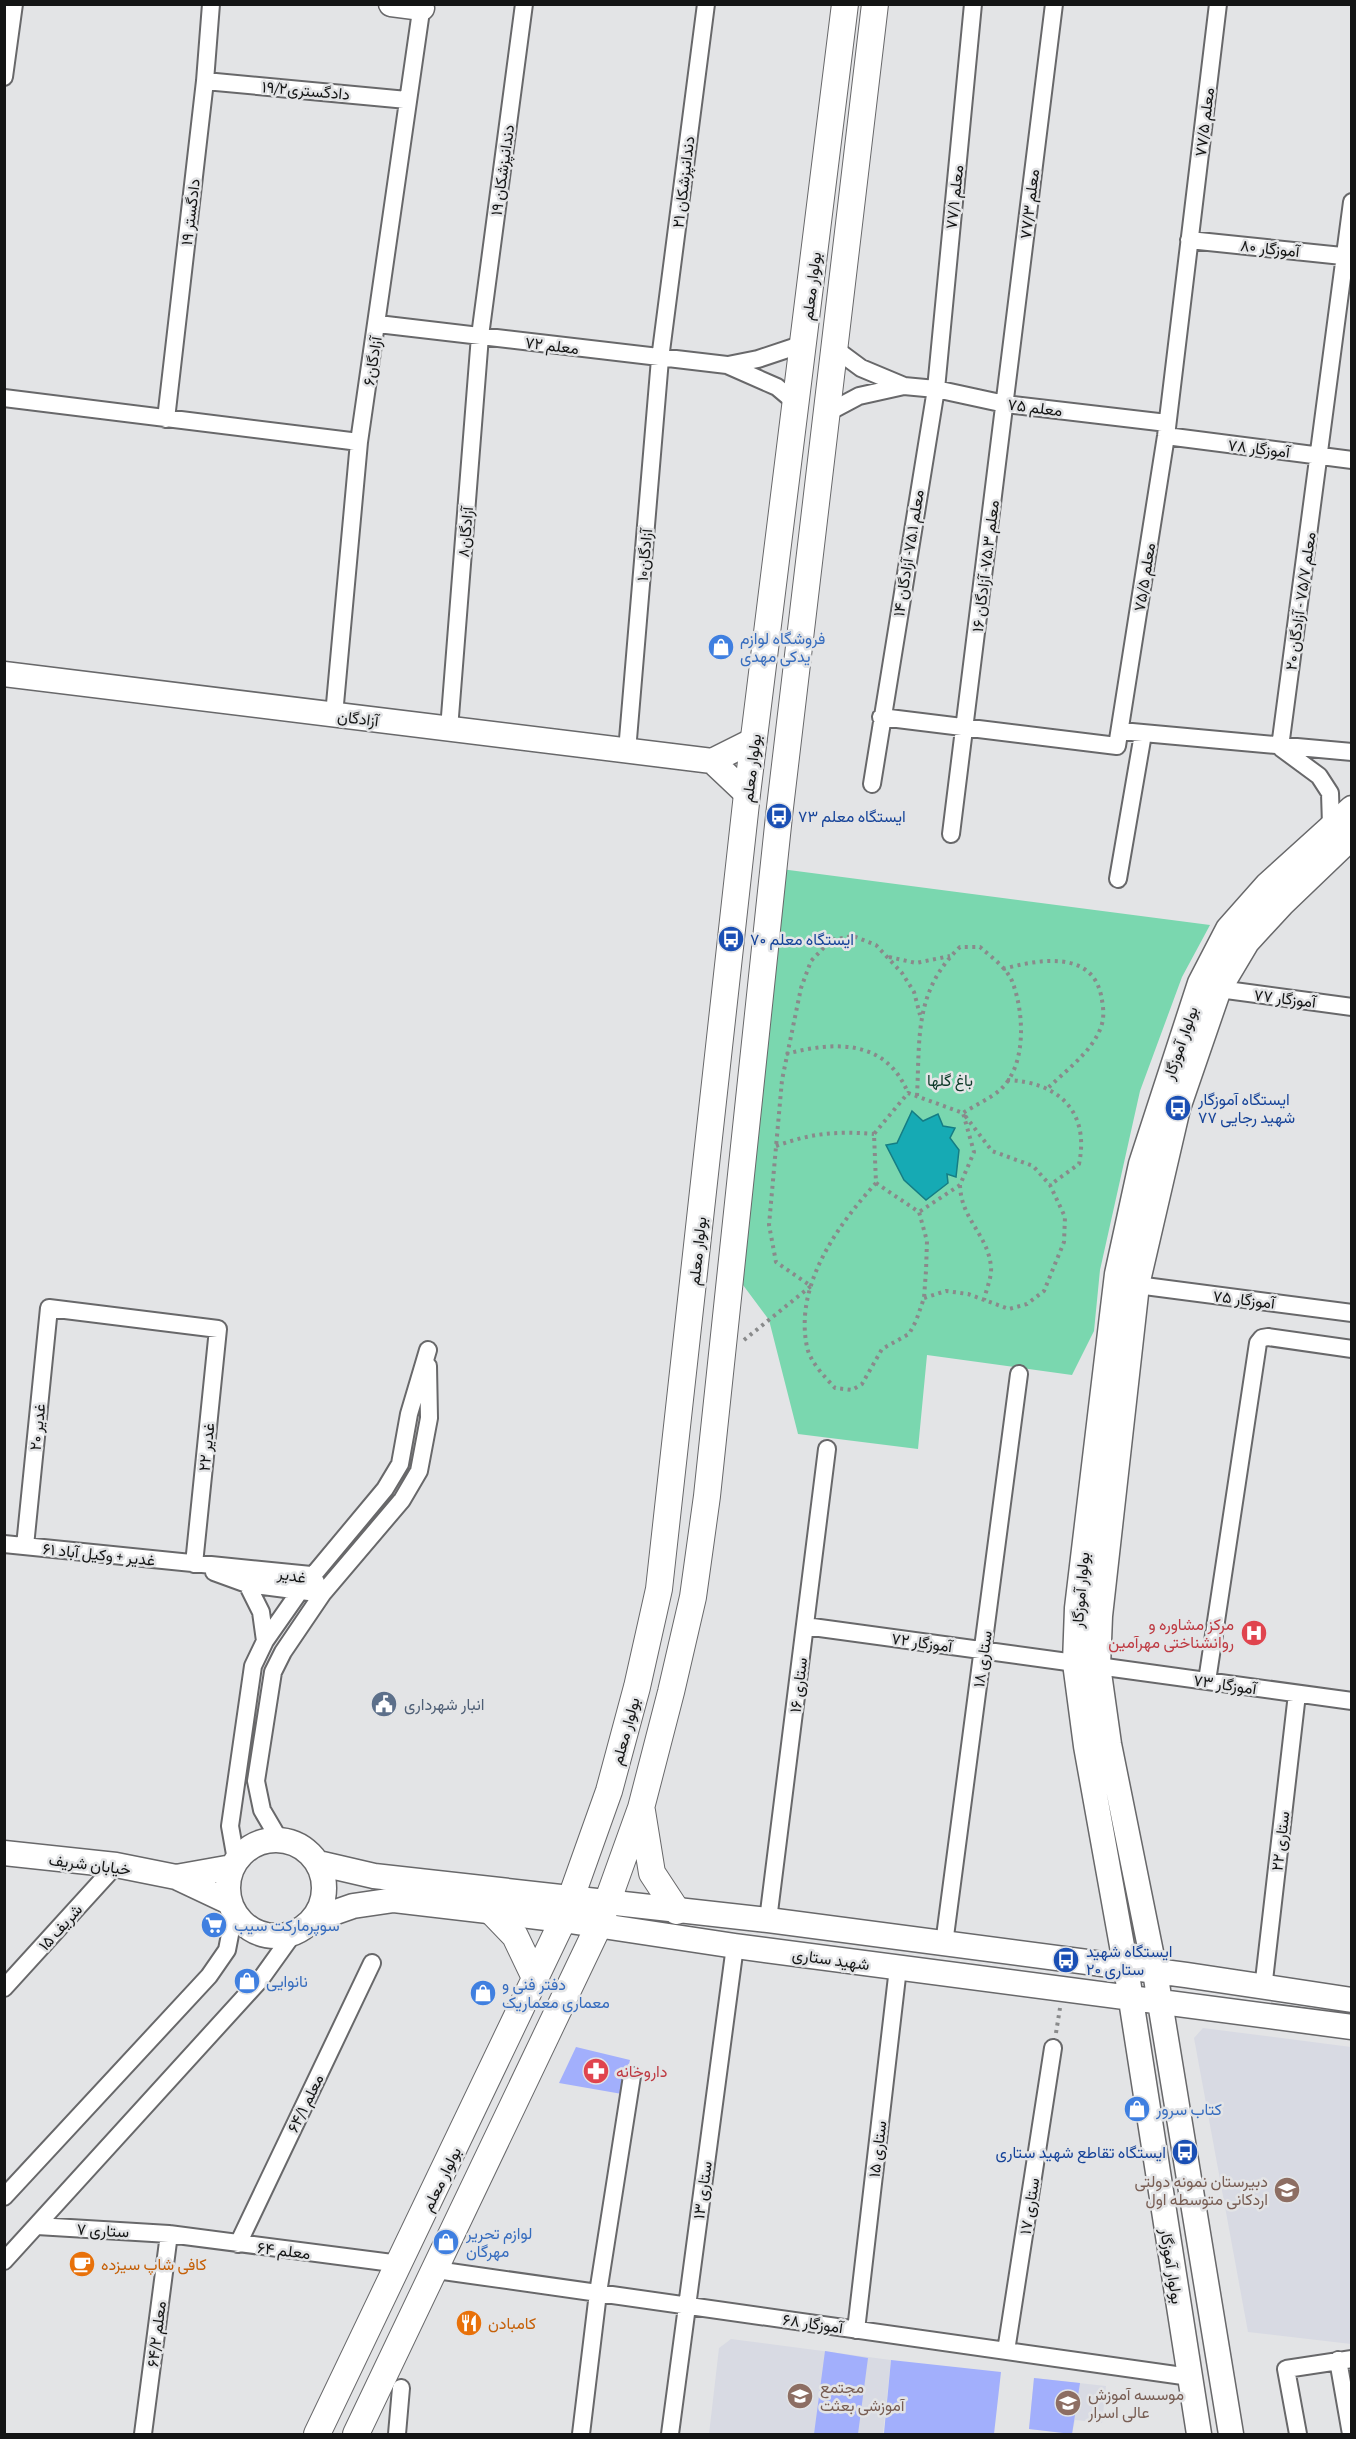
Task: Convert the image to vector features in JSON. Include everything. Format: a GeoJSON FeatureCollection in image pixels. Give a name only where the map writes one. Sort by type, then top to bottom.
{"type":"FeatureCollection","features":[{"type":"Feature","properties":{"kind":"main road"},"geometry":{"type":"LineString","coordinates":[[392,4],[422,6]]}},
{"type":"Feature","properties":{"kind":"main road","name":"بولوار معلم"},"geometry":{"type":"LineString","coordinates":[[317,2434],[536,1980],[567,1909],[609,1791],[637,1687],[659,1589],[747,794],[845,4]]}},
{"type":"Feature","properties":{"kind":"main road","name":"بولوار معلم"},"geometry":{"type":"LineString","coordinates":[[357,2434],[603,1914],[641,1808],[693,1597],[722,1359],[779,816],[875,4]]}},
{"type":"Feature","properties":{"kind":"main road","name":"آزادگان"},"geometry":{"type":"LineString","coordinates":[[4,674],[712,761]]}},
{"type":"Feature","properties":{"kind":"main road"},"geometry":{"type":"LineString","coordinates":[[747,794],[712,761],[754,740]]}},
{"type":"Feature","properties":{"kind":"main road","name":"بولوار آموزگار"},"geometry":{"type":"LineString","coordinates":[[1199,2434],[1131,1998],[1086,1746],[1086,1665],[1100,1616],[1137,1285],[1178,1108],[1219,989],[1247,942],[1346,835],[1352,808]]}},
{"type":"Feature","properties":{"kind":"main road","name":"بولوار آموزگار"},"geometry":{"type":"LineString","coordinates":[[1231,2434],[1161,2002],[1110,1744],[1086,1665],[1077,1608],[1117,1274],[1141,1164],[1200,982],[1228,929],[1267,885],[1346,835]]}},
{"type":"Feature","properties":{"kind":"main road"},"geometry":{"type":"LineString","coordinates":[[641,1808],[652,1872],[677,1911]]}},
{"type":"Feature","properties":{"kind":"main road"},"geometry":{"type":"LineString","coordinates":[[279,1839],[302,1847],[318,1863],[325,1892],[313,1920],[293,1934],[271,1937],[250,1930],[232,1908],[234,1863],[255,1845],[279,1839]]}},
{"type":"Feature","properties":{"kind":"main road","name":"خیابان شریف"},"geometry":{"type":"LineString","coordinates":[[4,1853],[116,1865],[176,1877],[232,1908]]}},
{"type":"Feature","properties":{"kind":"main road","name":"خیابان شریف"},"geometry":{"type":"LineString","coordinates":[[176,1877],[234,1863]]}},
{"type":"Feature","properties":{"kind":"main road","name":"شهید ستاری"},"geometry":{"type":"LineString","coordinates":[[318,1863],[374,1876],[603,1914],[735,1946],[1352,2027]]}},
{"type":"Feature","properties":{"kind":"main road","name":"شهید ستاری"},"geometry":{"type":"LineString","coordinates":[[313,1920],[353,1906],[394,1900],[491,1911],[567,1909]]}},
{"type":"Feature","properties":{"kind":"main road"},"geometry":{"type":"LineString","coordinates":[[491,1911],[515,1936],[536,1980]]}},
{"type":"Feature","properties":{"kind":"main road","name":"شهید ستاری"},"geometry":{"type":"LineString","coordinates":[[603,1914],[677,1911],[768,1920],[1352,2000]]}},
{"type":"Feature","properties":{"kind":"street"},"geometry":{"type":"LineString","coordinates":[[4,77],[14,4]]}},
{"type":"Feature","properties":{"kind":"street","name":"دادگستر ۱۹"},"geometry":{"type":"LineString","coordinates":[[166,418],[205,81],[211,4]]}},
{"type":"Feature","properties":{"kind":"street","name":"دندانپزشکان ۱۹"},"geometry":{"type":"LineString","coordinates":[[480,336],[524,4]]}},
{"type":"Feature","properties":{"kind":"street","name":"دندانپزشکان ۲۱"},"geometry":{"type":"LineString","coordinates":[[660,359],[706,4]]}},
{"type":"Feature","properties":{"kind":"street","name":"معلم ۷۷/۱"},"geometry":{"type":"LineString","coordinates":[[936,388],[973,4]]}},
{"type":"Feature","properties":{"kind":"street","name":"معلم ۷۷/۳"},"geometry":{"type":"LineString","coordinates":[[1005,404],[1054,4]]}},
{"type":"Feature","properties":{"kind":"street","name":"معلم ۷۷/۵"},"geometry":{"type":"LineString","coordinates":[[1166,430],[1218,4]]}},
{"type":"Feature","properties":{"kind":"street","name":"آزادگان۶"},"geometry":{"type":"LineString","coordinates":[[334,715],[359,442],[378,324],[406,100],[422,6]]}},
{"type":"Feature","properties":{"kind":"street","name":"دادگستری۱۹/۲"},"geometry":{"type":"LineString","coordinates":[[205,81],[406,100]]}},
{"type":"Feature","properties":{"kind":"street","name":"معلم ۷۵/۷ - آزادگان ۲۰"},"geometry":{"type":"LineString","coordinates":[[1281,747],[1348,257],[1352,202]]}},
{"type":"Feature","properties":{"kind":"street","name":"آموزگار ۸۰"},"geometry":{"type":"LineString","coordinates":[[1189,240],[1348,257]]}},
{"type":"Feature","properties":{"kind":"street","name":"معلم ۷۲"},"geometry":{"type":"LineString","coordinates":[[378,324],[660,359],[727,365]]}},
{"type":"Feature","properties":{"kind":"street","name":"آزادگان۸"},"geometry":{"type":"LineString","coordinates":[[449,729],[480,336]]}},
{"type":"Feature","properties":{"kind":"street"},"geometry":{"type":"LineString","coordinates":[[727,365],[758,360],[803,344]]}},
{"type":"Feature","properties":{"kind":"street"},"geometry":{"type":"LineString","coordinates":[[834,348],[861,368],[904,386]]}},
{"type":"Feature","properties":{"kind":"street","name":"آزادگان۱۰"},"geometry":{"type":"LineString","coordinates":[[627,751],[660,359]]}},
{"type":"Feature","properties":{"kind":"street"},"geometry":{"type":"LineString","coordinates":[[727,365],[777,387],[796,403]]}},
{"type":"Feature","properties":{"kind":"street"},"geometry":{"type":"LineString","coordinates":[[827,412],[859,396],[904,386]]}},
{"type":"Feature","properties":{"kind":"street","name":"معلم ۷۵"},"geometry":{"type":"LineString","coordinates":[[904,386],[936,388],[1005,404],[1166,430]]}},
{"type":"Feature","properties":{"kind":"street","name":"معلم ۷۵.۱- آزادگان ۱۴"},"geometry":{"type":"LineString","coordinates":[[872,783],[936,388]]}},
{"type":"Feature","properties":{"kind":"street"},"geometry":{"type":"LineString","coordinates":[[4,398],[359,442]]}},
{"type":"Feature","properties":{"kind":"street","name":"معلم ۷۵.۳- آزادگان ۱۶"},"geometry":{"type":"LineString","coordinates":[[951,834],[1005,404]]}},
{"type":"Feature","properties":{"kind":"street","name":"آموزگار ۷۸"},"geometry":{"type":"LineString","coordinates":[[1166,430],[1352,460]]}},
{"type":"Feature","properties":{"kind":"street","name":"معلم ۷۵/۵"},"geometry":{"type":"LineString","coordinates":[[1121,731],[1166,430]]}},
{"type":"Feature","properties":{"kind":"street"},"geometry":{"type":"LineString","coordinates":[[881,717],[1117,746],[1121,731],[1352,752]]}},
{"type":"Feature","properties":{"kind":"street"},"geometry":{"type":"LineString","coordinates":[[1118,879],[1143,734]]}},
{"type":"Feature","properties":{"kind":"street"},"geometry":{"type":"LineString","coordinates":[[1281,747],[1319,776],[1330,793],[1346,835]]}},
{"type":"Feature","properties":{"kind":"street","name":"۷۷ آموزگار"},"geometry":{"type":"LineString","coordinates":[[1219,989],[1352,1007]]}},
{"type":"Feature","properties":{"kind":"street","name":"آموزگار ۷۵"},"geometry":{"type":"LineString","coordinates":[[1137,1285],[1352,1313]]}},
{"type":"Feature","properties":{"kind":"street","name":"غدیر ۲۲"},"geometry":{"type":"LineString","coordinates":[[48,1308],[218,1329],[194,1564]]}},
{"type":"Feature","properties":{"kind":"street","name":"غدیر ۲۰"},"geometry":{"type":"LineString","coordinates":[[24,1546],[48,1308]]}},
{"type":"Feature","properties":{"kind":"street"},"geometry":{"type":"LineString","coordinates":[[1207,1681],[1258,1343],[1262,1338],[1268,1337],[1352,1348]]}},
{"type":"Feature","properties":{"kind":"street"},"geometry":{"type":"LineString","coordinates":[[234,1863],[230,1826],[253,1666],[265,1641],[311,1575],[385,1489],[400,1464],[409,1414],[428,1350],[429,1418],[419,1471],[402,1500],[323,1593],[282,1652],[273,1672],[256,1781],[262,1810],[279,1839]]}},
{"type":"Feature","properties":{"kind":"street","name":"ستاری ۱۸"},"geometry":{"type":"LineString","coordinates":[[944,1944],[1019,1374]]}},
{"type":"Feature","properties":{"kind":"street","name":"ستاری ۱۶"},"geometry":{"type":"LineString","coordinates":[[768,1920],[826,1449]]}},
{"type":"Feature","properties":{"kind":"street","name":"غدیر + وکیل آباد ۶۱"},"geometry":{"type":"LineString","coordinates":[[4,1544],[194,1564]]}},
{"type":"Feature","properties":{"kind":"street","name":"غدیر"},"geometry":{"type":"LineString","coordinates":[[194,1564],[311,1575],[323,1593]]}},
{"type":"Feature","properties":{"kind":"street","name":"غدیر"},"geometry":{"type":"LineString","coordinates":[[194,1564],[247,1584],[323,1593]]}},
{"type":"Feature","properties":{"kind":"street"},"geometry":{"type":"LineString","coordinates":[[247,1584],[261,1612],[265,1641]]}},
{"type":"Feature","properties":{"kind":"street","name":"۷۲ آموزگار"},"geometry":{"type":"LineString","coordinates":[[805,1626],[1086,1665]]}},
{"type":"Feature","properties":{"kind":"street","name":"۷۳ آموزگار"},"geometry":{"type":"LineString","coordinates":[[1086,1665],[1352,1701]]}},
{"type":"Feature","properties":{"kind":"street","name":"ستاری ۲۲"},"geometry":{"type":"LineString","coordinates":[[1263,1989],[1297,1694]]}},
{"type":"Feature","properties":{"kind":"street","name":"شریف ۱۵"},"geometry":{"type":"LineString","coordinates":[[4,1988],[116,1865]]}},
{"type":"Feature","properties":{"kind":"street"},"geometry":{"type":"LineString","coordinates":[[4,2197],[209,1976],[227,1950],[232,1908]]}},
{"type":"Feature","properties":{"kind":"street"},"geometry":{"type":"LineString","coordinates":[[4,2261],[260,1980],[293,1934]]}},
{"type":"Feature","properties":{"kind":"street","name":"ستاری ۱۳"},"geometry":{"type":"LineString","coordinates":[[670,2434],[735,1946]]}},
{"type":"Feature","properties":{"kind":"street","name":"معلم ۶۴/۱"},"geometry":{"type":"LineString","coordinates":[[238,2244],[372,1963]]}},
{"type":"Feature","properties":{"kind":"street","name":"ستاری ۱۵"},"geometry":{"type":"LineString","coordinates":[[856,2330],[898,1968]]}},
{"type":"Feature","properties":{"kind":"street","name":"ستاری ۱۷"},"geometry":{"type":"LineString","coordinates":[[1006,2351],[1053,2048]]}},
{"type":"Feature","properties":{"kind":"street"},"geometry":{"type":"LineString","coordinates":[[580,2434],[598,2293],[632,2076]]}},
{"type":"Feature","properties":{"kind":"street","name":"ستاری ۷"},"geometry":{"type":"LineString","coordinates":[[37,2226],[169,2234]]}},
{"type":"Feature","properties":{"kind":"street","name":"معلم ۶۴"},"geometry":{"type":"LineString","coordinates":[[169,2234],[400,2264]]}},
{"type":"Feature","properties":{"kind":"street","name":"معلم ۶۴/۲"},"geometry":{"type":"LineString","coordinates":[[143,2434],[169,2234]]}},
{"type":"Feature","properties":{"kind":"street","name":"آموزگار ۶۸"},"geometry":{"type":"LineString","coordinates":[[436,2270],[1190,2377]]}},
{"type":"Feature","properties":{"kind":"street"},"geometry":{"type":"LineString","coordinates":[[1298,2434],[1286,2369],[1345,2360],[1351,2434]]}},
{"type":"Feature","properties":{"kind":"street"},"geometry":{"type":"LineString","coordinates":[[397,2434],[401,2388]]}},
{"type":"Feature","properties":{"kind":"path"},"geometry":{"type":"LineString","coordinates":[[811,1286],[776,1262],[768,1226],[786,1054],[801,988],[811,961],[831,940],[853,936],[876,945],[889,956],[914,992],[920,1015],[917,1096]]}},
{"type":"Feature","properties":{"kind":"path"},"geometry":{"type":"LineString","coordinates":[[920,1015],[935,974],[960,947],[980,947],[1011,980],[1020,1023],[1020,1049],[1002,1088],[963,1113]]}},
{"type":"Feature","properties":{"kind":"path"},"geometry":{"type":"LineString","coordinates":[[889,956],[916,963],[950,956]]}},
{"type":"Feature","properties":{"kind":"path"},"geometry":{"type":"LineString","coordinates":[[1003,969],[1040,960],[1065,961],[1086,969],[1099,988],[1103,1017],[1094,1041],[1047,1089]]}},
{"type":"Feature","properties":{"kind":"path"},"geometry":{"type":"LineString","coordinates":[[786,1054],[812,1047],[835,1045],[879,1054],[901,1076],[908,1093],[963,1113],[992,1151],[1033,1166],[1050,1185],[1065,1217],[1064,1242],[1044,1291],[1027,1304],[1009,1309],[968,1294],[946,1291],[924,1298]]}},
{"type":"Feature","properties":{"kind":"path"},"geometry":{"type":"LineString","coordinates":[[1007,1080],[1047,1089],[1067,1100],[1073,1111],[1083,1147],[1079,1164],[1050,1185]]}},
{"type":"Feature","properties":{"kind":"path"},"geometry":{"type":"LineString","coordinates":[[876,1183],[920,1212],[927,1241],[924,1298],[909,1334],[882,1349],[862,1384],[852,1390],[835,1389],[822,1374],[807,1348],[806,1316],[811,1286],[826,1250],[850,1212],[876,1183],[874,1134],[908,1093]]}},
{"type":"Feature","properties":{"kind":"path"},"geometry":{"type":"LineString","coordinates":[[963,1113],[974,1152],[960,1185],[960,1202],[987,1251],[992,1269],[984,1300]]}},
{"type":"Feature","properties":{"kind":"path"},"geometry":{"type":"LineString","coordinates":[[776,1146],[809,1134],[834,1132],[874,1134]]}},
{"type":"Feature","properties":{"kind":"path"},"geometry":{"type":"LineString","coordinates":[[920,1212],[960,1185]]}},
{"type":"Feature","properties":{"kind":"path"},"geometry":{"type":"LineString","coordinates":[[722,1359],[811,1286]]}},
{"type":"Feature","properties":{"kind":"path"},"geometry":{"type":"LineString","coordinates":[[1053,2048],[1063,1989]]}},
{"type":"Feature","properties":{"kind":"shaded area","name":"دبیرستان نمونه دولتی اردکانی متوسطه اول"},"geometry":{"type":"Polygon","coordinates":[[[1203,2028],[1351,2047],[1351,2344],[1248,2332],[1194,2038],[1203,2028]]]}},
{"type":"Feature","properties":{"kind":"shaded area","name":"مجتمع آموزشی بعثت"},"geometry":{"type":"Polygon","coordinates":[[[731,2339],[891,2360],[883,2434],[709,2434],[719,2348],[731,2339]]]}},
{"type":"Feature","properties":{"kind":"shaded area","name":"موسسه آموزش عالی اسرار"},"geometry":{"type":"Polygon","coordinates":[[[1034,2378],[1106,2386],[1102,2423],[1075,2420],[1072,2434],[1029,2429],[1034,2378]]]}},
{"type":"Feature","properties":{"kind":"green space","name":"باغ گلها"},"geometry":{"type":"Polygon","coordinates":[[[781,869],[1210,925],[1182,977],[1140,1091],[1100,1270],[1094,1331],[1072,1375],[927,1355],[918,1449],[798,1434],[769,1320],[743,1285],[781,869]]]}},
{"type":"Feature","properties":{"kind":"water"},"geometry":{"type":"Polygon","coordinates":[[[912,1111],[923,1121],[938,1114],[943,1126],[955,1128],[950,1138],[959,1150],[956,1177],[947,1174],[948,1183],[926,1200],[904,1180],[886,1145],[897,1143],[912,1111]]]}},
{"type":"Feature","properties":{"kind":"building","name":"داروخانه"},"geometry":{"type":"Polygon","coordinates":[[[576,2047],[630,2060],[622,2094],[559,2083],[576,2047]]]}},
{"type":"Feature","properties":{"kind":"building"},"geometry":{"type":"Polygon","coordinates":[[[825,2351],[868,2358],[858,2434],[814,2434],[825,2351]]]}},
{"type":"Feature","properties":{"kind":"building","name":"مجتمع آموزشی بعثت"},"geometry":{"type":"Polygon","coordinates":[[[891,2360],[1001,2372],[994,2434],[884,2433],[891,2360]]]}},
{"type":"Feature","properties":{"kind":"building","name":"موسسه آموزش عالی اسرار"},"geometry":{"type":"Polygon","coordinates":[[[1034,2378],[1080,2383],[1072,2434],[1029,2429],[1034,2378]]]}},
{"type":"Feature","properties":{"kind":"place","name":"فروشگاه لوازم یدکی مهدی"},"geometry":{"type":"Point","coordinates":[721,647]}},
{"type":"Feature","properties":{"kind":"place","name":"ایستگاه معلم ۷۳"},"geometry":{"type":"Point","coordinates":[779,816]}},
{"type":"Feature","properties":{"kind":"place","name":"ایستگاه معلم ۷۰"},"geometry":{"type":"Point","coordinates":[731,939]}},
{"type":"Feature","properties":{"kind":"place","name":"ایستگاه آموزگار شهید رجایی ۷۷"},"geometry":{"type":"Point","coordinates":[1178,1108]}},
{"type":"Feature","properties":{"kind":"place","name":"مرکز مشاوره و روانشناختی مهرآمین"},"geometry":{"type":"Point","coordinates":[1254,1633]}},
{"type":"Feature","properties":{"kind":"place","name":"انبار شهرداری"},"geometry":{"type":"Point","coordinates":[384,1704]}},
{"type":"Feature","properties":{"kind":"place","name":"سوپرمارکت سیب"},"geometry":{"type":"Point","coordinates":[214,1925]}},
{"type":"Feature","properties":{"kind":"place","name":"ایستگاه شهید ستاری ۲۰"},"geometry":{"type":"Point","coordinates":[1066,1960]}},
{"type":"Feature","properties":{"kind":"place","name":"نانوایی"},"geometry":{"type":"Point","coordinates":[247,1981]}},
{"type":"Feature","properties":{"kind":"place","name":"دفتر فنی و معماری معماریک"},"geometry":{"type":"Point","coordinates":[483,1993]}},
{"type":"Feature","properties":{"kind":"place","name":"داروخانه"},"geometry":{"type":"Point","coordinates":[596,2071]}},
{"type":"Feature","properties":{"kind":"place","name":"کتاب سرور"},"geometry":{"type":"Point","coordinates":[1137,2109]}},
{"type":"Feature","properties":{"kind":"place","name":"ایستگاه تقاطع شهید ستاری"},"geometry":{"type":"Point","coordinates":[1185,2152]}},
{"type":"Feature","properties":{"kind":"place","name":"دبیرستان نمونه دولتی اردکانی متوسطه اول"},"geometry":{"type":"Point","coordinates":[1287,2190]}},
{"type":"Feature","properties":{"kind":"place","name":"لوازم تحریر مهرگان"},"geometry":{"type":"Point","coordinates":[446,2242]}},
{"type":"Feature","properties":{"kind":"place","name":"کافی شاپ سیزده"},"geometry":{"type":"Point","coordinates":[82,2264]}},
{"type":"Feature","properties":{"kind":"place","name":"کامبادن"},"geometry":{"type":"Point","coordinates":[469,2323]}},
{"type":"Feature","properties":{"kind":"place","name":"مجتمع آموزشی بعثت"},"geometry":{"type":"Point","coordinates":[800,2396]}},
{"type":"Feature","properties":{"kind":"place","name":"موسسه آموزش عالی اسرار"},"geometry":{"type":"Point","coordinates":[1068,2403]}}]}
